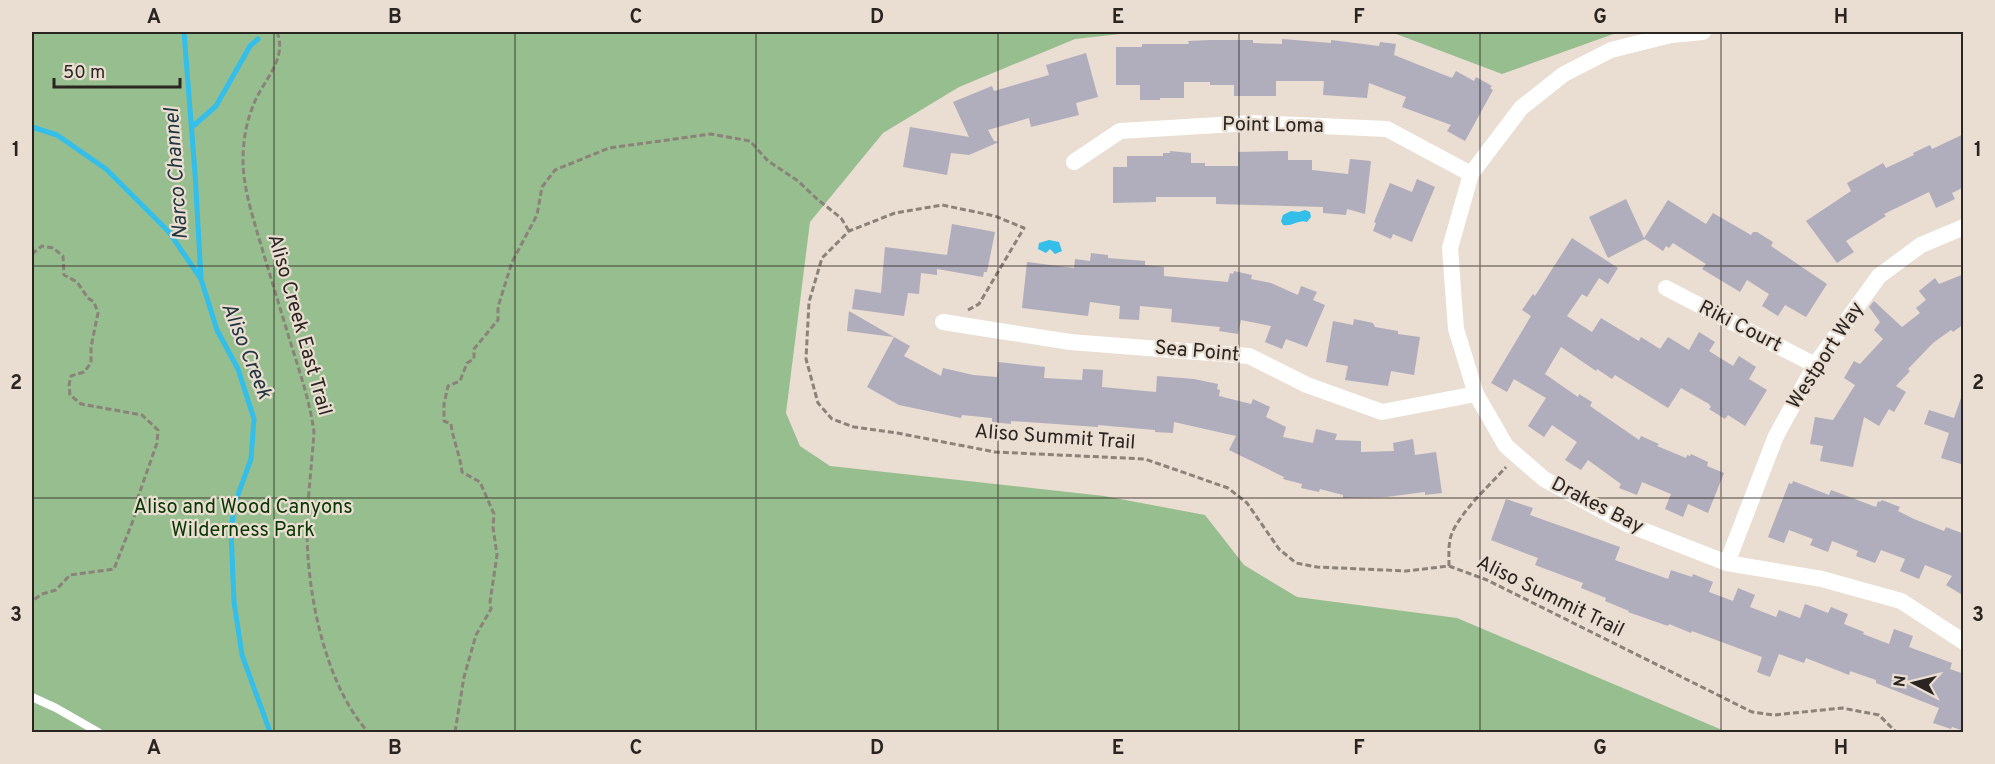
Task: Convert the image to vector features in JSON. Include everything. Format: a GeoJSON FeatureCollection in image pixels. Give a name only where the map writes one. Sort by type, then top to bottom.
{"type":"FeatureCollection","features":[{"type":"Feature","properties":{"kind":"street"},"geometry":{"type":"LineString","coordinates":[[1471,174],[1521,108],[1564,74],[1611,50],[1671,35],[1703,32]]}},
{"type":"Feature","properties":{"kind":"street","name":"Point Loma"},"geometry":{"type":"LineString","coordinates":[[1074,162],[1120,131],[1251,123],[1387,129],[1471,174]]}},
{"type":"Feature","properties":{"kind":"street","name":"Drakes Bay"},"geometry":{"type":"LineString","coordinates":[[1471,174],[1450,248],[1456,329],[1476,394],[1506,446],[1544,479],[1627,524],[1727,563],[1822,579],[1900,601],[1964,642]]}},
{"type":"Feature","properties":{"kind":"street","name":"Westport Way"},"geometry":{"type":"LineString","coordinates":[[1727,563],[1776,436],[1815,365],[1879,276],[1921,245],[1964,226]]}},
{"type":"Feature","properties":{"kind":"street","name":"Riki Court"},"geometry":{"type":"LineString","coordinates":[[1666,288],[1815,365]]}},
{"type":"Feature","properties":{"kind":"street","name":"Sea Point"},"geometry":{"type":"LineString","coordinates":[[943,322],[1070,342],[1249,356],[1307,385],[1382,412],[1476,394]]}},
{"type":"Feature","properties":{"kind":"lane"},"geometry":{"type":"LineString","coordinates":[[32,697],[98,732]]}},
{"type":"Feature","properties":{"kind":"path","name":"Aliso Creek East Trail"},"geometry":{"type":"LineString","coordinates":[[277,32],[280,40],[279,57],[260,90],[247,125],[243,160],[244,178],[264,256],[306,391],[312,419],[314,432],[307,523],[308,552],[318,617],[334,678],[348,706],[368,732]]}},
{"type":"Feature","properties":{"kind":"path"},"geometry":{"type":"LineString","coordinates":[[455,732],[467,666],[476,635],[491,609],[497,555],[494,513],[480,482],[462,472],[460,453],[452,435],[451,424],[444,421],[444,404],[448,386],[460,381],[467,363],[474,359],[474,349],[498,320],[498,307],[512,262],[537,215],[542,187],[555,170],[609,148],[657,140],[711,135],[750,141],[768,161],[798,181],[842,218],[849,231]]}},
{"type":"Feature","properties":{"kind":"path","name":"Aliso Summit Trail"},"geometry":{"type":"LineString","coordinates":[[943,322],[979,304],[1024,228],[995,216],[942,205],[895,213],[849,231],[822,258],[809,302],[806,359],[818,403],[832,419],[854,427],[995,452],[1144,459],[1228,488],[1247,503],[1279,549],[1296,563],[1317,567],[1406,571],[1449,566],[1487,580],[1752,712],[1774,715],[1842,708],[1879,715],[1896,732]]}},
{"type":"Feature","properties":{"kind":"path"},"geometry":{"type":"LineString","coordinates":[[32,254],[42,246],[52,248],[63,256],[64,276],[78,282],[88,298],[94,302],[98,313],[93,332],[91,363],[84,372],[71,376],[70,395],[81,404],[142,415],[158,430],[157,443],[138,497],[134,518],[114,569],[69,575],[56,590],[42,594],[32,601]]}},
{"type":"Feature","properties":{"kind":"path"},"geometry":{"type":"LineString","coordinates":[[1449,566],[1449,545],[1452,533],[1465,514],[1517,455]]}},
{"type":"Feature","properties":{"kind":"green space","name":"Aliso and Wood Canyons Wilderness Park"},"geometry":{"type":"Polygon","coordinates":[[[32,32],[1138,32],[1075,39],[959,87],[883,133],[810,222],[786,413],[800,446],[830,466],[1104,496],[1205,515],[1244,565],[1297,597],[1457,618],[1727,732],[32,732],[32,32]]]}},
{"type":"Feature","properties":{"kind":"green space"},"geometry":{"type":"Polygon","coordinates":[[[1391,32],[1619,32],[1502,74],[1391,32]]]}},
{"type":"Feature","properties":{"kind":"water"},"geometry":{"type":"Polygon","coordinates":[[[1291,211],[1310,212],[1311,217],[1307,222],[1283,225],[1281,221],[1283,215],[1291,211]]]}},
{"type":"Feature","properties":{"kind":"water"},"geometry":{"type":"Polygon","coordinates":[[[1049,240],[1059,242],[1062,251],[1055,254],[1050,249],[1046,253],[1038,249],[1039,243],[1049,240]]]}},
{"type":"Feature","properties":{"kind":"building"},"geometry":{"type":"Polygon","coordinates":[[[1282,39],[1331,43],[1331,40],[1379,46],[1380,42],[1396,44],[1394,55],[1452,78],[1456,71],[1474,81],[1476,77],[1492,86],[1490,88],[1493,90],[1465,141],[1447,131],[1451,125],[1402,107],[1406,97],[1369,83],[1367,98],[1323,95],[1324,81],[1276,81],[1276,96],[1234,96],[1234,85],[1184,82],[1184,98],[1160,98],[1160,100],[1140,100],[1140,85],[1116,85],[1116,47],[1142,47],[1142,44],[1189,44],[1188,41],[1210,40],[1253,40],[1253,43],[1282,44],[1282,39]]]}},
{"type":"Feature","properties":{"kind":"building"},"geometry":{"type":"Polygon","coordinates":[[[1086,53],[1098,97],[1076,103],[1079,115],[1031,127],[1029,118],[988,130],[994,141],[999,142],[969,155],[951,153],[947,175],[903,167],[910,127],[969,137],[953,102],[992,86],[994,91],[1049,75],[1046,65],[1086,53]]]}},
{"type":"Feature","properties":{"kind":"building"},"geometry":{"type":"Polygon","coordinates":[[[1964,134],[1964,187],[1952,193],[1955,199],[1936,208],[1929,192],[1884,214],[1886,216],[1846,241],[1854,252],[1837,263],[1806,221],[1851,191],[1847,183],[1883,163],[1886,168],[1930,145],[1932,149],[1964,134]]]}},
{"type":"Feature","properties":{"kind":"building"},"geometry":{"type":"Polygon","coordinates":[[[1170,151],[1191,153],[1191,163],[1205,163],[1205,166],[1238,166],[1238,152],[1288,151],[1288,160],[1312,160],[1312,170],[1348,174],[1350,159],[1371,161],[1365,214],[1347,209],[1346,215],[1323,213],[1323,207],[1216,204],[1216,197],[1156,197],[1156,202],[1113,203],[1113,167],[1127,167],[1127,156],[1163,156],[1163,153],[1170,153],[1170,151]]]}},
{"type":"Feature","properties":{"kind":"building"},"geometry":{"type":"Polygon","coordinates":[[[1417,179],[1435,187],[1412,242],[1393,234],[1391,239],[1373,231],[1376,223],[1374,222],[1390,183],[1412,192],[1417,179]]]}},
{"type":"Feature","properties":{"kind":"building"},"geometry":{"type":"Polygon","coordinates":[[[1626,199],[1644,238],[1668,200],[1706,224],[1713,213],[1751,235],[1757,232],[1773,242],[1771,246],[1827,284],[1806,317],[1785,305],[1778,316],[1762,306],[1769,294],[1747,280],[1740,292],[1702,269],[1706,264],[1673,243],[1669,248],[1666,246],[1663,251],[1645,239],[1608,258],[1589,217],[1626,199]]]}},
{"type":"Feature","properties":{"kind":"building"},"geometry":{"type":"Polygon","coordinates":[[[952,224],[995,232],[987,272],[984,272],[983,277],[937,269],[937,275],[921,273],[919,294],[908,293],[904,316],[852,309],[855,289],[881,293],[885,247],[947,255],[952,224]]]}},
{"type":"Feature","properties":{"kind":"building"},"geometry":{"type":"Polygon","coordinates":[[[1572,238],[1618,268],[1608,284],[1599,278],[1587,297],[1582,294],[1567,316],[1592,332],[1601,318],[1639,341],[1641,337],[1660,349],[1668,337],[1689,350],[1699,332],[1715,342],[1709,351],[1733,366],[1739,356],[1756,367],[1749,379],[1767,390],[1745,426],[1728,415],[1725,419],[1709,409],[1711,407],[1709,404],[1681,388],[1668,408],[1615,375],[1612,379],[1597,369],[1596,371],[1561,347],[1545,374],[1578,397],[1579,394],[1592,402],[1590,406],[1639,440],[1641,436],[1659,444],[1657,446],[1686,458],[1691,454],[1708,462],[1707,466],[1724,473],[1708,513],[1688,504],[1683,517],[1665,509],[1671,494],[1642,482],[1637,495],[1619,488],[1621,484],[1588,460],[1581,470],[1565,460],[1577,442],[1552,425],[1544,437],[1528,426],[1546,398],[1514,379],[1507,392],[1491,383],[1531,316],[1522,310],[1533,294],[1535,296],[1572,238]]]}},
{"type":"Feature","properties":{"kind":"building"},"geometry":{"type":"Polygon","coordinates":[[[1091,253],[1108,255],[1108,258],[1145,261],[1145,265],[1164,267],[1164,276],[1228,282],[1230,273],[1233,274],[1234,271],[1252,275],[1251,279],[1271,283],[1298,295],[1301,286],[1317,292],[1313,300],[1325,305],[1307,347],[1286,339],[1282,349],[1265,342],[1271,326],[1241,320],[1238,334],[1219,331],[1220,327],[1171,322],[1172,309],[1140,306],[1139,320],[1119,319],[1120,306],[1090,302],[1088,316],[1022,308],[1027,262],[1074,268],[1075,259],[1090,261],[1091,253]]]}},
{"type":"Feature","properties":{"kind":"building"},"geometry":{"type":"Polygon","coordinates":[[[1964,274],[1964,324],[1933,343],[1908,369],[1910,371],[1896,386],[1906,392],[1894,412],[1889,409],[1879,426],[1864,417],[1853,467],[1820,461],[1823,446],[1810,444],[1815,417],[1833,420],[1855,385],[1844,378],[1854,361],[1860,364],[1883,339],[1874,330],[1880,322],[1869,307],[1874,301],[1902,327],[1920,313],[1916,308],[1926,300],[1919,291],[1935,278],[1939,284],[1964,274]]]}},
{"type":"Feature","properties":{"kind":"building"},"geometry":{"type":"Polygon","coordinates":[[[849,311],[894,337],[847,331],[849,311]]]}},
{"type":"Feature","properties":{"kind":"building"},"geometry":{"type":"Polygon","coordinates":[[[1354,319],[1373,323],[1375,327],[1398,331],[1398,334],[1420,337],[1414,375],[1391,371],[1388,386],[1345,380],[1348,366],[1326,362],[1333,321],[1353,325],[1354,319]]]}},
{"type":"Feature","properties":{"kind":"building"},"geometry":{"type":"Polygon","coordinates":[[[894,337],[910,346],[904,356],[941,376],[943,368],[973,375],[997,377],[998,362],[1045,367],[1044,378],[1082,380],[1083,369],[1103,370],[1102,387],[1156,392],[1157,376],[1194,379],[1218,384],[1219,396],[1251,404],[1253,399],[1270,407],[1266,417],[1286,427],[1283,437],[1313,443],[1316,429],[1337,434],[1335,440],[1361,441],[1361,452],[1394,451],[1393,443],[1413,439],[1415,455],[1436,452],[1442,493],[1425,495],[1425,492],[1386,497],[1343,498],[1343,495],[1320,489],[1319,492],[1301,488],[1302,484],[1283,479],[1284,477],[1229,450],[1236,436],[1174,422],[1173,433],[1098,425],[1098,427],[1011,421],[1011,424],[992,422],[992,418],[962,415],[961,418],[899,405],[867,387],[894,337]]]}},
{"type":"Feature","properties":{"kind":"building"},"geometry":{"type":"Polygon","coordinates":[[[1961,398],[1964,399],[1964,465],[1941,458],[1949,433],[1924,424],[1929,410],[1954,418],[1961,398]]]}},
{"type":"Feature","properties":{"kind":"building"},"geometry":{"type":"Polygon","coordinates":[[[1793,481],[1829,495],[1831,490],[1876,507],[1878,501],[1882,500],[1900,507],[1898,511],[1914,519],[1944,531],[1946,527],[1964,534],[1964,596],[1946,585],[1952,576],[1925,565],[1919,579],[1900,571],[1905,559],[1881,550],[1875,563],[1856,556],[1858,551],[1832,541],[1828,552],[1810,545],[1813,539],[1789,530],[1784,543],[1768,537],[1789,483],[1792,484],[1793,481]]]}},
{"type":"Feature","properties":{"kind":"building"},"geometry":{"type":"Polygon","coordinates":[[[1506,499],[1533,508],[1530,515],[1620,547],[1615,560],[1668,579],[1671,570],[1692,577],[1693,574],[1713,582],[1709,592],[1733,601],[1738,588],[1755,595],[1750,607],[1776,617],[1779,610],[1800,618],[1805,604],[1828,613],[1831,607],[1848,614],[1844,624],[1889,644],[1894,629],[1913,636],[1909,647],[1952,663],[1950,669],[1964,674],[1964,731],[1933,723],[1939,708],[1876,683],[1876,680],[1850,671],[1849,675],[1806,658],[1804,663],[1779,654],[1770,677],[1757,672],[1762,657],[1692,631],[1691,633],[1628,612],[1605,601],[1606,598],[1581,588],[1583,583],[1535,565],[1538,558],[1491,540],[1506,499]]]}},
{"type":"Feature","properties":{"kind":"waterway","name":"Narco Channel"},"geometry":{"type":"LineString","coordinates":[[184,32],[201,278]]}},
{"type":"Feature","properties":{"kind":"waterway"},"geometry":{"type":"LineString","coordinates":[[192,127],[216,106],[250,46],[258,39]]}},
{"type":"Feature","properties":{"kind":"waterway","name":"Aliso Creek"},"geometry":{"type":"LineString","coordinates":[[32,127],[57,135],[106,169],[169,232],[201,279],[217,330],[238,369],[254,419],[251,459],[235,503],[231,530],[234,602],[242,655],[270,732]]}}]}
